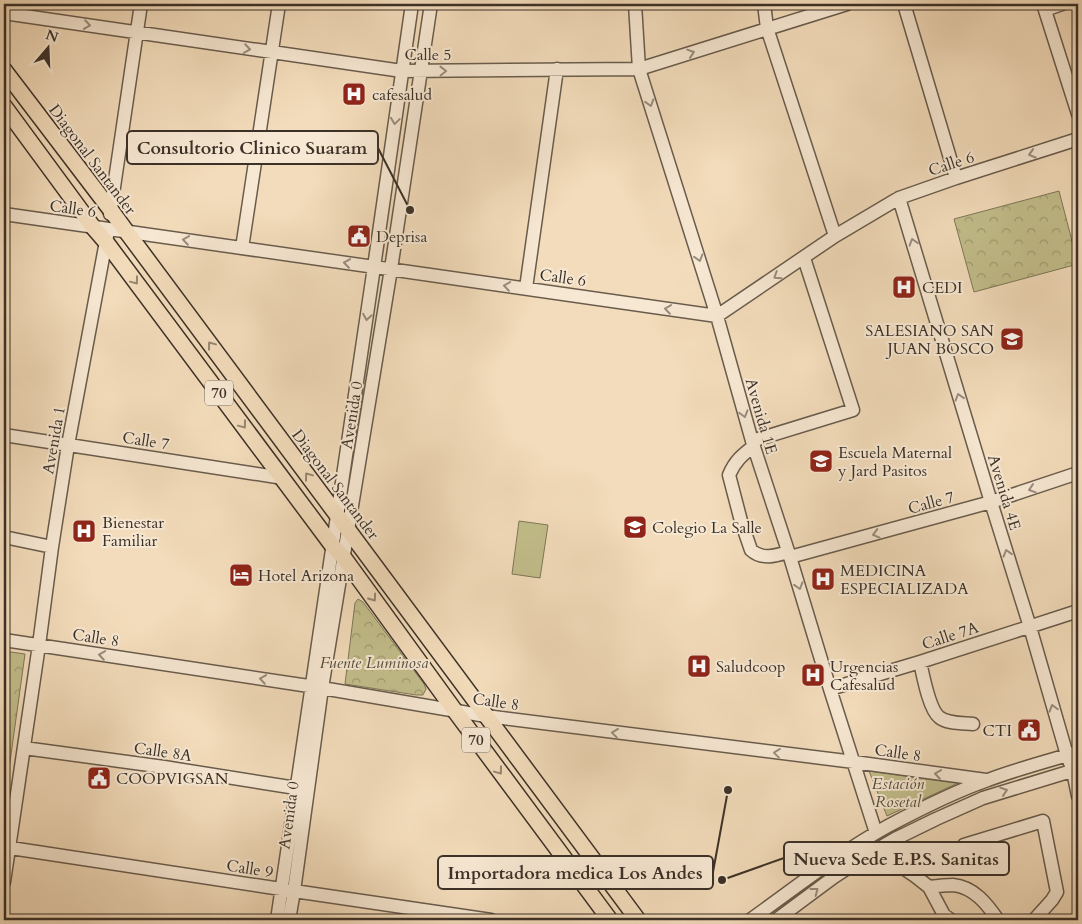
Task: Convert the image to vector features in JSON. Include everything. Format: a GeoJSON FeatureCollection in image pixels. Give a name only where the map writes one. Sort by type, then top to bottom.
{"type":"FeatureCollection","features":[{"type":"Feature","properties":{"kind":"main road","name":"Diagonal Santander"},"geometry":{"type":"LineString","coordinates":[[4,70],[110,209],[638,920]]}},
{"type":"Feature","properties":{"kind":"main road","name":"70"},"geometry":{"type":"LineString","coordinates":[[4,106],[102,233],[332,545],[344,558],[610,920]]}},
{"type":"Feature","properties":{"kind":"street","name":"Avenida 1"},"geometry":{"type":"LineString","coordinates":[[4,882],[7,847],[24,748],[52,547],[102,233],[110,209],[141,4]]}},
{"type":"Feature","properties":{"kind":"street"},"geometry":{"type":"LineString","coordinates":[[242,248],[279,4]]}},
{"type":"Feature","properties":{"kind":"street","name":"Avenida 0"},"geometry":{"type":"LineString","coordinates":[[276,920],[288,890],[317,688],[332,545],[412,4]]}},
{"type":"Feature","properties":{"kind":"street","name":"Avenida 0"},"geometry":{"type":"LineString","coordinates":[[289,920],[288,890],[296,788],[349,530],[432,4]]}},
{"type":"Feature","properties":{"kind":"street","name":"Avenida 1E"},"geometry":{"type":"LineString","coordinates":[[634,4],[639,69],[717,316],[753,443],[876,833]]}},
{"type":"Feature","properties":{"kind":"street"},"geometry":{"type":"LineString","coordinates":[[764,4],[767,28],[835,236]]}},
{"type":"Feature","properties":{"kind":"street","name":"Calle 5"},"geometry":{"type":"LineString","coordinates":[[4,13],[402,71],[639,69],[848,4]]}},
{"type":"Feature","properties":{"kind":"street"},"geometry":{"type":"LineString","coordinates":[[904,4],[956,178]]}},
{"type":"Feature","properties":{"kind":"street"},"geometry":{"type":"LineString","coordinates":[[1062,4],[1044,7],[1078,114]]}},
{"type":"Feature","properties":{"kind":"street"},"geometry":{"type":"LineString","coordinates":[[526,288],[557,69]]}},
{"type":"Feature","properties":{"kind":"street","name":"Calle 6"},"geometry":{"type":"LineString","coordinates":[[4,214],[102,233],[126,232],[717,316],[835,236],[899,198],[1078,139]]}},
{"type":"Feature","properties":{"kind":"street","name":"Avenida 4E"},"geometry":{"type":"LineString","coordinates":[[899,198],[991,502],[1072,754],[1078,796]]}},
{"type":"Feature","properties":{"kind":"street"},"geometry":{"type":"LineString","coordinates":[[753,443],[853,410],[804,258]]}},
{"type":"Feature","properties":{"kind":"street","name":"Calle 7"},"geometry":{"type":"LineString","coordinates":[[4,435],[283,478]]}},
{"type":"Feature","properties":{"kind":"street","name":"Calle 7"},"geometry":{"type":"LineString","coordinates":[[753,443],[732,468],[730,475],[751,550],[766,557],[789,555],[991,502],[1078,473]]}},
{"type":"Feature","properties":{"kind":"street"},"geometry":{"type":"LineString","coordinates":[[4,537],[52,547]]}},
{"type":"Feature","properties":{"kind":"street","name":"Calle 7A"},"geometry":{"type":"LineString","coordinates":[[830,689],[1078,611]]}},
{"type":"Feature","properties":{"kind":"street","name":"Calle 8"},"geometry":{"type":"LineString","coordinates":[[4,640],[486,716],[986,780]]}},
{"type":"Feature","properties":{"kind":"street"},"geometry":{"type":"LineString","coordinates":[[920,662],[933,710],[940,718],[949,722],[973,724]]}},
{"type":"Feature","properties":{"kind":"street","name":"Calle 8A"},"geometry":{"type":"LineString","coordinates":[[24,748],[164,767],[296,788]]}},
{"type":"Feature","properties":{"kind":"street"},"geometry":{"type":"LineString","coordinates":[[750,920],[824,866],[876,833],[930,805],[986,780],[1072,754]]}},
{"type":"Feature","properties":{"kind":"street"},"geometry":{"type":"LineString","coordinates":[[776,920],[834,877],[871,853],[911,831],[982,798],[1075,770]]}},
{"type":"Feature","properties":{"kind":"street"},"geometry":{"type":"LineString","coordinates":[[964,845],[1043,821],[1057,892],[1034,920]]}},
{"type":"Feature","properties":{"kind":"street","name":"Calle 9"},"geometry":{"type":"LineString","coordinates":[[7,847],[491,920]]}},
{"type":"Feature","properties":{"kind":"street"},"geometry":{"type":"LineString","coordinates":[[871,853],[902,868],[929,887],[944,915],[951,920]]}},
{"type":"Feature","properties":{"kind":"street"},"geometry":{"type":"LineString","coordinates":[[929,887],[954,885],[973,892],[988,906],[998,920]]}},
{"type":"Feature","properties":{"kind":"green space"},"geometry":{"type":"Polygon","coordinates":[[[1059,191],[1078,264],[974,292],[954,219],[1059,191]]]}},
{"type":"Feature","properties":{"kind":"green space"},"geometry":{"type":"Polygon","coordinates":[[[519,521],[548,525],[540,578],[512,574],[519,521]]]}},
{"type":"Feature","properties":{"kind":"green space","name":"Fuente Luminosa"},"geometry":{"type":"Polygon","coordinates":[[[358,599],[363,602],[424,684],[426,689],[423,695],[345,684],[355,603],[358,599]]]}},
{"type":"Feature","properties":{"kind":"green space"},"geometry":{"type":"Polygon","coordinates":[[[4,651],[25,654],[4,805],[4,651]]]}},
{"type":"Feature","properties":{"kind":"green space","name":"Estación Rosetal"},"geometry":{"type":"Polygon","coordinates":[[[869,771],[958,783],[887,816],[869,771]]]}},
{"type":"Feature","properties":{"kind":"place","name":"cafesalud"},"geometry":{"type":"Point","coordinates":[354,94]}},
{"type":"Feature","properties":{"kind":"place","name":"Consultorio Clinico Suaram"},"geometry":{"type":"Point","coordinates":[410,210]}},
{"type":"Feature","properties":{"kind":"place","name":"Deprisa"},"geometry":{"type":"Point","coordinates":[359,236]}},
{"type":"Feature","properties":{"kind":"place","name":"CEDI"},"geometry":{"type":"Point","coordinates":[904,287]}},
{"type":"Feature","properties":{"kind":"place","name":"SALESIANO SAN JUAN BOSCO"},"geometry":{"type":"Point","coordinates":[1012,339]}},
{"type":"Feature","properties":{"kind":"place","name":"Escuela Maternal y Jard Pasitos"},"geometry":{"type":"Point","coordinates":[821,461]}},
{"type":"Feature","properties":{"kind":"place","name":"Colegio La Salle"},"geometry":{"type":"Point","coordinates":[635,527]}},
{"type":"Feature","properties":{"kind":"place","name":"Bienestar Familiar"},"geometry":{"type":"Point","coordinates":[84,531]}},
{"type":"Feature","properties":{"kind":"place","name":"Hotel Arizona"},"geometry":{"type":"Point","coordinates":[241,575]}},
{"type":"Feature","properties":{"kind":"place","name":"MEDICINA ESPECIALIZADA"},"geometry":{"type":"Point","coordinates":[823,579]}},
{"type":"Feature","properties":{"kind":"place","name":"Saludcoop"},"geometry":{"type":"Point","coordinates":[699,666]}},
{"type":"Feature","properties":{"kind":"place","name":"Urgencias Cafesalud"},"geometry":{"type":"Point","coordinates":[813,675]}},
{"type":"Feature","properties":{"kind":"place","name":"CTI"},"geometry":{"type":"Point","coordinates":[1029,730]}},
{"type":"Feature","properties":{"kind":"place","name":"COOPVIGSAN"},"geometry":{"type":"Point","coordinates":[99,778]}},
{"type":"Feature","properties":{"kind":"place","name":"Importadora medica Los Andes"},"geometry":{"type":"Point","coordinates":[728,790]}},
{"type":"Feature","properties":{"kind":"place","name":"Nueva Sede E.P.S. Sanitas"},"geometry":{"type":"Point","coordinates":[722,880]}}]}
